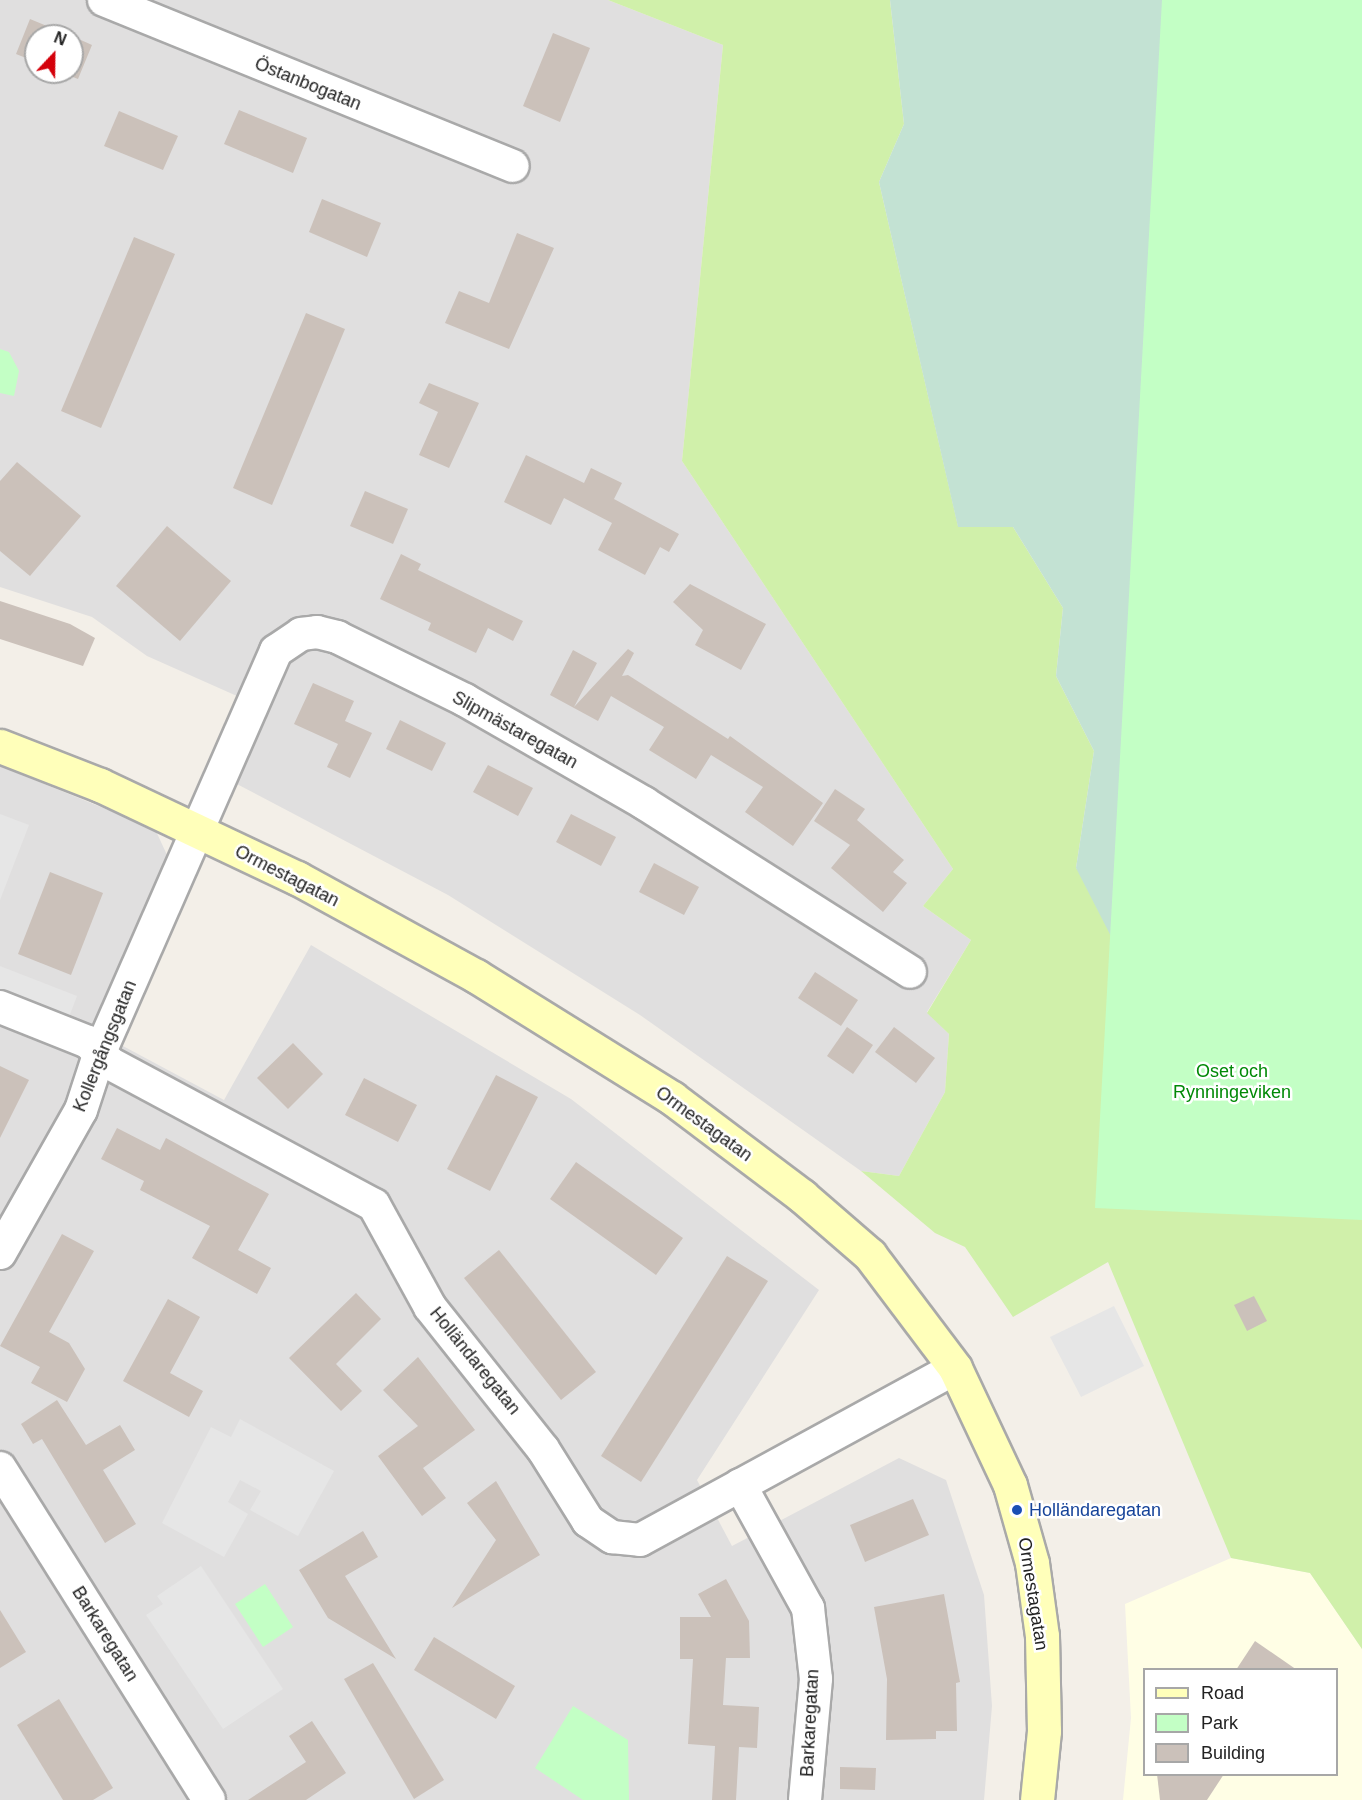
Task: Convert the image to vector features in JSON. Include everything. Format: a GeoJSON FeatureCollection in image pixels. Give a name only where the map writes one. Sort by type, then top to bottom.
{"type":"FeatureCollection","features":[{"type":"Feature","properties":{"kind":"street","name":"Östanbogatan"},"geometry":{"type":"LineString","coordinates":[[104,0],[513,166]]}},
{"type":"Feature","properties":{"kind":"street","name":"Slipmästaregatan"},"geometry":{"type":"LineString","coordinates":[[196,831],[276,651],[288,640],[317,632],[337,637],[465,700],[653,809],[910,972]]}},
{"type":"Feature","properties":{"kind":"street","name":"Ormestagatan"},"geometry":{"type":"LineString","coordinates":[[0,746],[100,785],[297,878],[476,976],[672,1098],[802,1196],[870,1255],[955,1368],[1011,1485],[1032,1563],[1042,1636],[1044,1731],[1037,1800]]}},
{"type":"Feature","properties":{"kind":"street","name":"Kollergångsgatan"},"geometry":{"type":"LineString","coordinates":[[0,1253],[81,1110],[100,1052],[196,831]]}},
{"type":"Feature","properties":{"kind":"street","name":"Holländaregatan"},"geometry":{"type":"LineString","coordinates":[[0,1007],[88,1042],[111,1064],[374,1205],[430,1307],[543,1449],[588,1521],[612,1537],[640,1540],[955,1368]]}},
{"type":"Feature","properties":{"kind":"street","name":"Barkaregatan"},"geometry":{"type":"LineString","coordinates":[[0,1468],[209,1800]]}},
{"type":"Feature","properties":{"kind":"street","name":"Barkaregatan"},"geometry":{"type":"LineString","coordinates":[[740,1485],[808,1608],[816,1679],[805,1800]]}},
{"type":"Feature","properties":{"kind":"shaded area"},"geometry":{"type":"Polygon","coordinates":[[[0,0],[608,0],[723,45],[682,461],[953,869],[923,906],[971,940],[927,1012],[949,1034],[945,1092],[899,1176],[861,1171],[640,1015],[448,895],[233,782],[266,709],[147,656],[92,617],[0,587],[0,0]]]}},
{"type":"Feature","properties":{"kind":"shaded area"},"geometry":{"type":"Polygon","coordinates":[[[890,0],[1362,0],[1182,1075],[1076,868],[1094,751],[1056,676],[1063,608],[1013,527],[958,527],[879,182],[904,124],[890,0]]]}},
{"type":"Feature","properties":{"kind":"shaded area"},"geometry":{"type":"Polygon","coordinates":[[[0,766],[155,829],[167,855],[93,1030],[224,1100],[311,945],[571,1099],[819,1290],[697,1480],[732,1546],[899,1458],[946,1480],[984,1595],[992,1706],[984,1800],[0,1800],[0,766]]]}},
{"type":"Feature","properties":{"kind":"shaded area"},"geometry":{"type":"Polygon","coordinates":[[[0,814],[29,825],[0,900],[0,814]]]}},
{"type":"Feature","properties":{"kind":"shaded area"},"geometry":{"type":"Polygon","coordinates":[[[0,966],[77,996],[69,1017],[0,990],[0,966]]]}},
{"type":"Feature","properties":{"kind":"shaded area"},"geometry":{"type":"Polygon","coordinates":[[[1114,1306],[1144,1366],[1081,1397],[1050,1337],[1114,1306]]]}},
{"type":"Feature","properties":{"kind":"shaded area"},"geometry":{"type":"Polygon","coordinates":[[[240,1419],[334,1471],[298,1536],[250,1510],[261,1491],[240,1480],[228,1502],[248,1514],[224,1557],[162,1523],[211,1427],[231,1437],[240,1419]]]}},
{"type":"Feature","properties":{"kind":"shaded area"},"geometry":{"type":"Polygon","coordinates":[[[1231,1558],[1310,1573],[1362,1649],[1362,1800],[1123,1800],[1131,1718],[1125,1604],[1231,1558]]]}},
{"type":"Feature","properties":{"kind":"shaded area"},"geometry":{"type":"Polygon","coordinates":[[[201,1566],[283,1689],[223,1729],[146,1615],[163,1604],[157,1596],[201,1566]]]}},
{"type":"Feature","properties":{"kind":"green space"},"geometry":{"type":"Polygon","coordinates":[[[608,0],[890,0],[904,124],[879,182],[958,526],[1013,527],[1063,608],[1056,676],[1094,751],[1076,868],[1362,1116],[1362,1649],[1310,1573],[1231,1558],[1108,1262],[1013,1317],[965,1247],[935,1233],[861,1171],[899,1176],[945,1092],[949,1034],[927,1013],[971,940],[923,906],[953,869],[682,461],[723,45],[608,0]]]}},
{"type":"Feature","properties":{"kind":"green space","name":"Oset och Rynningeviken"},"geometry":{"type":"Polygon","coordinates":[[[1162,0],[1362,0],[1362,1220],[1095,1208],[1162,0]]]}},
{"type":"Feature","properties":{"kind":"green space"},"geometry":{"type":"Polygon","coordinates":[[[0,349],[9,352],[19,371],[14,396],[0,393],[0,349]]]}},
{"type":"Feature","properties":{"kind":"green space"},"geometry":{"type":"Polygon","coordinates":[[[265,1584],[293,1627],[263,1647],[235,1604],[265,1584]]]}},
{"type":"Feature","properties":{"kind":"green space"},"geometry":{"type":"Polygon","coordinates":[[[573,1706],[628,1740],[629,1800],[583,1800],[535,1768],[573,1706]]]}},
{"type":"Feature","properties":{"kind":"building"},"geometry":{"type":"Polygon","coordinates":[[[30,19],[42,24],[28,24],[30,19]]]}},
{"type":"Feature","properties":{"kind":"building"},"geometry":{"type":"Polygon","coordinates":[[[553,33],[590,48],[560,122],[523,106],[553,33]]]}},
{"type":"Feature","properties":{"kind":"building"},"geometry":{"type":"Polygon","coordinates":[[[24,34],[24,57],[16,54],[24,34]]]}},
{"type":"Feature","properties":{"kind":"building"},"geometry":{"type":"Polygon","coordinates":[[[84,41],[92,45],[84,64],[84,41]]]}},
{"type":"Feature","properties":{"kind":"building"},"geometry":{"type":"Polygon","coordinates":[[[239,110],[307,138],[293,173],[224,144],[239,110]]]}},
{"type":"Feature","properties":{"kind":"building"},"geometry":{"type":"Polygon","coordinates":[[[119,111],[178,136],[163,170],[104,146],[119,111]]]}},
{"type":"Feature","properties":{"kind":"building"},"geometry":{"type":"Polygon","coordinates":[[[322,199],[381,223],[367,257],[309,232],[322,199]]]}},
{"type":"Feature","properties":{"kind":"building"},"geometry":{"type":"Polygon","coordinates":[[[517,233],[554,248],[509,349],[445,323],[459,291],[489,303],[517,233]]]}},
{"type":"Feature","properties":{"kind":"building"},"geometry":{"type":"Polygon","coordinates":[[[134,237],[175,254],[101,428],[61,411],[134,237]]]}},
{"type":"Feature","properties":{"kind":"building"},"geometry":{"type":"Polygon","coordinates":[[[306,313],[345,329],[272,505],[233,488],[306,313]]]}},
{"type":"Feature","properties":{"kind":"building"},"geometry":{"type":"Polygon","coordinates":[[[429,383],[479,403],[449,468],[419,455],[438,412],[419,403],[429,383]]]}},
{"type":"Feature","properties":{"kind":"building"},"geometry":{"type":"Polygon","coordinates":[[[526,455],[584,483],[591,468],[622,483],[614,499],[679,534],[669,552],[660,547],[645,575],[598,550],[612,523],[564,498],[551,525],[504,502],[526,455]]]}},
{"type":"Feature","properties":{"kind":"building"},"geometry":{"type":"Polygon","coordinates":[[[17,462],[81,516],[30,576],[0,551],[0,481],[17,462]]]}},
{"type":"Feature","properties":{"kind":"building"},"geometry":{"type":"Polygon","coordinates":[[[365,491],[408,509],[393,544],[350,526],[365,491]]]}},
{"type":"Feature","properties":{"kind":"building"},"geometry":{"type":"Polygon","coordinates":[[[167,526],[231,581],[180,641],[116,586],[167,526]]]}},
{"type":"Feature","properties":{"kind":"building"},"geometry":{"type":"Polygon","coordinates":[[[401,554],[421,564],[418,570],[523,621],[513,641],[488,628],[476,653],[428,630],[431,623],[380,599],[401,554]]]}},
{"type":"Feature","properties":{"kind":"building"},"geometry":{"type":"Polygon","coordinates":[[[690,584],[766,624],[741,670],[695,645],[703,630],[673,602],[690,584]]]}},
{"type":"Feature","properties":{"kind":"building"},"geometry":{"type":"Polygon","coordinates":[[[0,601],[70,624],[95,638],[83,666],[0,639],[0,601]]]}},
{"type":"Feature","properties":{"kind":"building"},"geometry":{"type":"Polygon","coordinates":[[[628,649],[634,653],[622,676],[628,675],[728,739],[730,736],[823,803],[793,846],[745,812],[763,787],[711,755],[696,779],[649,750],[664,727],[611,696],[598,721],[550,695],[573,650],[597,663],[574,707],[628,649]]]}},
{"type":"Feature","properties":{"kind":"building"},"geometry":{"type":"Polygon","coordinates":[[[313,683],[354,701],[345,721],[372,733],[350,778],[327,767],[338,744],[294,724],[313,683]]]}},
{"type":"Feature","properties":{"kind":"building"},"geometry":{"type":"Polygon","coordinates":[[[400,720],[446,743],[432,771],[386,749],[400,720]]]}},
{"type":"Feature","properties":{"kind":"building"},"geometry":{"type":"Polygon","coordinates":[[[488,765],[533,788],[518,816],[473,792],[488,765]]]}},
{"type":"Feature","properties":{"kind":"building"},"geometry":{"type":"Polygon","coordinates":[[[835,789],[865,809],[857,820],[904,860],[893,872],[907,883],[883,912],[831,868],[850,845],[814,821],[835,789]]]}},
{"type":"Feature","properties":{"kind":"building"},"geometry":{"type":"Polygon","coordinates":[[[571,814],[616,837],[601,866],[556,842],[571,814]]]}},
{"type":"Feature","properties":{"kind":"building"},"geometry":{"type":"Polygon","coordinates":[[[654,863],[699,887],[684,915],[639,892],[654,863]]]}},
{"type":"Feature","properties":{"kind":"building"},"geometry":{"type":"Polygon","coordinates":[[[50,872],[103,893],[71,975],[18,954],[50,872]]]}},
{"type":"Feature","properties":{"kind":"building"},"geometry":{"type":"Polygon","coordinates":[[[815,972],[858,1000],[841,1026],[798,998],[815,972]]]}},
{"type":"Feature","properties":{"kind":"building"},"geometry":{"type":"Polygon","coordinates":[[[847,1027],[873,1045],[853,1074],[827,1056],[847,1027]]]}},
{"type":"Feature","properties":{"kind":"building"},"geometry":{"type":"Polygon","coordinates":[[[894,1027],[935,1058],[916,1083],[875,1052],[894,1027]]]}},
{"type":"Feature","properties":{"kind":"building"},"geometry":{"type":"Polygon","coordinates":[[[293,1043],[323,1074],[288,1109],[257,1078],[293,1043]]]}},
{"type":"Feature","properties":{"kind":"building"},"geometry":{"type":"Polygon","coordinates":[[[0,1066],[29,1080],[0,1138],[0,1066]]]}},
{"type":"Feature","properties":{"kind":"building"},"geometry":{"type":"Polygon","coordinates":[[[496,1075],[538,1097],[490,1191],[447,1169],[496,1075]]]}},
{"type":"Feature","properties":{"kind":"building"},"geometry":{"type":"Polygon","coordinates":[[[364,1078],[417,1105],[398,1142],[345,1115],[364,1078]]]}},
{"type":"Feature","properties":{"kind":"building"},"geometry":{"type":"Polygon","coordinates":[[[117,1128],[160,1150],[166,1138],[269,1194],[238,1250],[271,1268],[257,1294],[192,1258],[210,1226],[140,1190],[144,1181],[101,1159],[117,1128]]]}},
{"type":"Feature","properties":{"kind":"building"},"geometry":{"type":"Polygon","coordinates":[[[576,1162],[683,1238],[656,1275],[550,1199],[576,1162]]]}},
{"type":"Feature","properties":{"kind":"building"},"geometry":{"type":"Polygon","coordinates":[[[62,1234],[94,1251],[49,1332],[69,1343],[85,1369],[67,1402],[31,1383],[40,1367],[0,1346],[62,1234]]]}},
{"type":"Feature","properties":{"kind":"building"},"geometry":{"type":"Polygon","coordinates":[[[499,1250],[596,1372],[561,1400],[464,1278],[499,1250]]]}},
{"type":"Feature","properties":{"kind":"building"},"geometry":{"type":"Polygon","coordinates":[[[727,1256],[768,1281],[641,1482],[601,1456],[727,1256]]]}},
{"type":"Feature","properties":{"kind":"building"},"geometry":{"type":"Polygon","coordinates":[[[356,1293],[381,1319],[336,1364],[362,1391],[341,1411],[289,1358],[356,1293]]]}},
{"type":"Feature","properties":{"kind":"building"},"geometry":{"type":"Polygon","coordinates":[[[1254,1296],[1267,1321],[1247,1331],[1234,1305],[1254,1296]]]}},
{"type":"Feature","properties":{"kind":"building"},"geometry":{"type":"Polygon","coordinates":[[[168,1299],[200,1317],[170,1373],[203,1391],[189,1417],[123,1381],[168,1299]]]}},
{"type":"Feature","properties":{"kind":"building"},"geometry":{"type":"Polygon","coordinates":[[[418,1357],[475,1430],[423,1468],[446,1498],[422,1516],[378,1456],[418,1426],[383,1390],[418,1357]]]}},
{"type":"Feature","properties":{"kind":"building"},"geometry":{"type":"Polygon","coordinates":[[[57,1400],[86,1445],[120,1425],[135,1450],[103,1470],[136,1524],[105,1543],[42,1439],[33,1444],[21,1424],[57,1400]]]}},
{"type":"Feature","properties":{"kind":"building"},"geometry":{"type":"Polygon","coordinates":[[[496,1481],[540,1555],[452,1608],[496,1540],[467,1503],[496,1481]]]}},
{"type":"Feature","properties":{"kind":"building"},"geometry":{"type":"Polygon","coordinates":[[[913,1499],[929,1535],[865,1562],[850,1525],[913,1499]]]}},
{"type":"Feature","properties":{"kind":"building"},"geometry":{"type":"Polygon","coordinates":[[[363,1531],[378,1557],[345,1576],[396,1659],[328,1618],[299,1570],[363,1531]]]}},
{"type":"Feature","properties":{"kind":"building"},"geometry":{"type":"Polygon","coordinates":[[[726,1579],[749,1621],[750,1658],[726,1658],[723,1705],[759,1707],[757,1748],[739,1747],[736,1800],[712,1800],[715,1746],[688,1744],[693,1659],[680,1659],[680,1617],[711,1617],[698,1594],[726,1579]]]}},
{"type":"Feature","properties":{"kind":"building"},"geometry":{"type":"Polygon","coordinates":[[[944,1594],[960,1682],[956,1683],[957,1731],[936,1731],[936,1739],[886,1740],[887,1679],[874,1607],[944,1594]]]}},
{"type":"Feature","properties":{"kind":"building"},"geometry":{"type":"Polygon","coordinates":[[[0,1610],[26,1652],[0,1668],[0,1610]]]}},
{"type":"Feature","properties":{"kind":"building"},"geometry":{"type":"Polygon","coordinates":[[[434,1637],[515,1686],[496,1719],[414,1670],[434,1637]]]}},
{"type":"Feature","properties":{"kind":"building"},"geometry":{"type":"Polygon","coordinates":[[[1255,1641],[1294,1668],[1237,1668],[1255,1641]]]}},
{"type":"Feature","properties":{"kind":"building"},"geometry":{"type":"Polygon","coordinates":[[[373,1663],[444,1780],[414,1799],[344,1679],[373,1663]]]}},
{"type":"Feature","properties":{"kind":"building"},"geometry":{"type":"Polygon","coordinates":[[[59,1699],[113,1788],[93,1800],[63,1800],[17,1725],[59,1699]]]}},
{"type":"Feature","properties":{"kind":"building"},"geometry":{"type":"Polygon","coordinates":[[[312,1721],[346,1773],[306,1800],[248,1800],[306,1762],[289,1736],[312,1721]]]}},
{"type":"Feature","properties":{"kind":"building"},"geometry":{"type":"Polygon","coordinates":[[[840,1767],[876,1768],[875,1790],[840,1789],[840,1767]]]}},
{"type":"Feature","properties":{"kind":"building"},"geometry":{"type":"Polygon","coordinates":[[[1157,1776],[1223,1776],[1207,1800],[1160,1800],[1157,1776]]]}},
{"type":"Feature","properties":{"kind":"place","name":"Holländaregatan"},"geometry":{"type":"Point","coordinates":[1017,1510]}}]}
